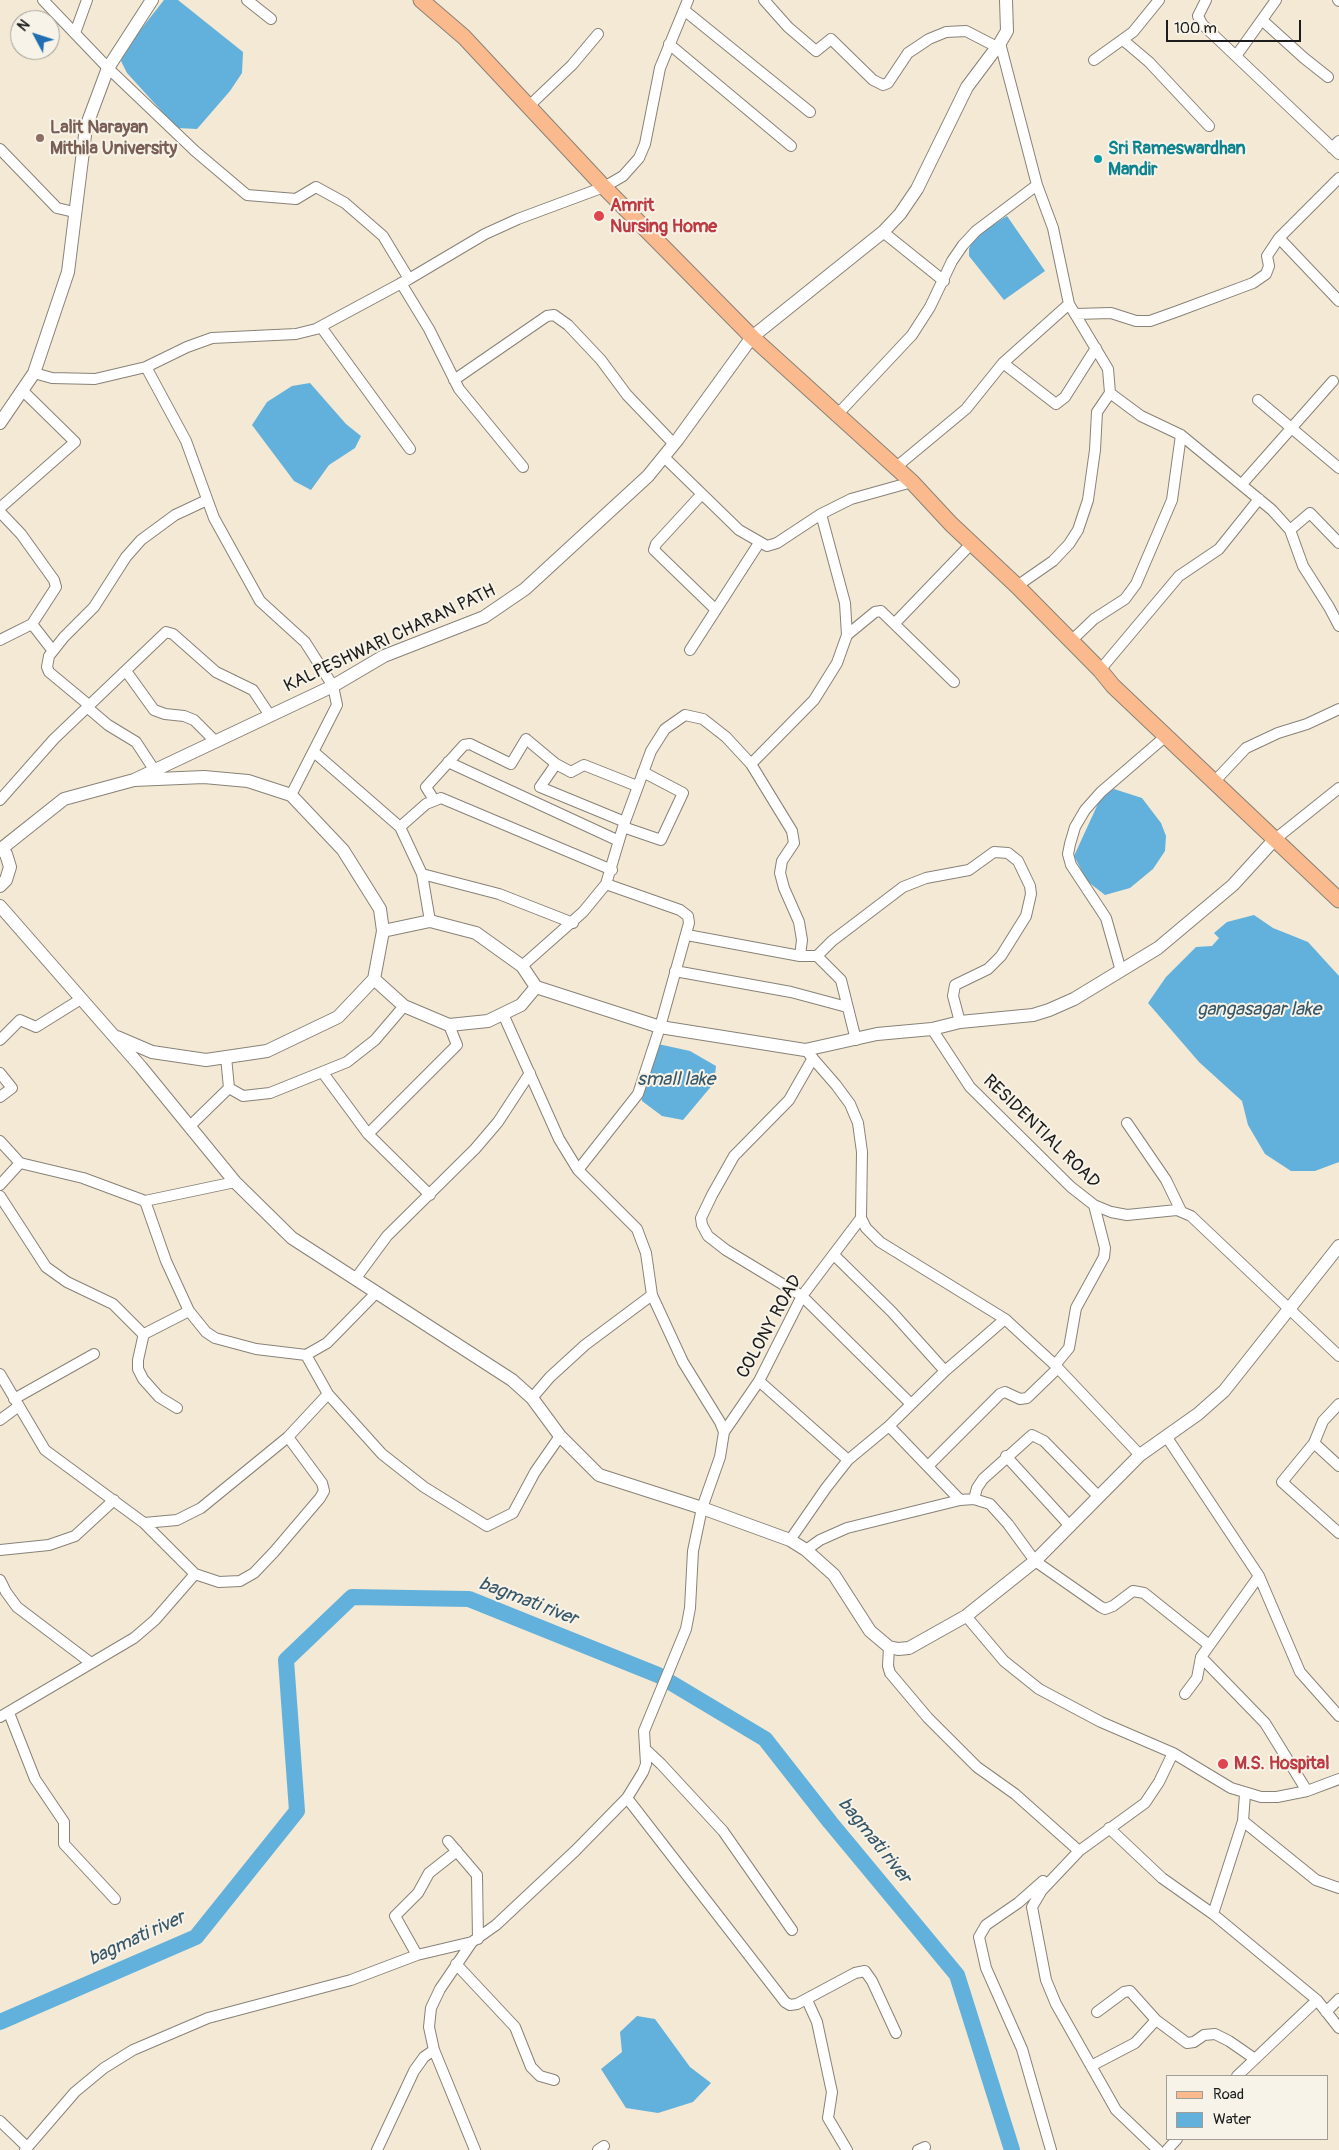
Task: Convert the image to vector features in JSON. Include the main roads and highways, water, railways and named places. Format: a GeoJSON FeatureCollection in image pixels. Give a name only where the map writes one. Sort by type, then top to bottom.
{"type":"FeatureCollection","features":[{"type":"Feature","properties":{"kind":"main road"},"geometry":{"type":"LineString","coordinates":[[421,0],[464,37],[604,187],[752,337],[836,416],[912,482],[951,524],[1017,586],[1070,642],[1100,670],[1113,686],[1339,900]]}},
{"type":"Feature","properties":{"kind":"water"},"geometry":{"type":"Polygon","coordinates":[[[164,0],[178,0],[243,52],[242,73],[230,91],[197,129],[177,128],[127,73],[121,61],[127,47],[164,0]]]}},
{"type":"Feature","properties":{"kind":"water"},"geometry":{"type":"Polygon","coordinates":[[[1007,216],[1045,271],[1004,300],[969,256],[969,249],[983,231],[1007,216]]]}},
{"type":"Feature","properties":{"kind":"water"},"geometry":{"type":"Polygon","coordinates":[[[310,383],[346,424],[361,436],[355,448],[329,465],[311,490],[294,481],[252,425],[267,402],[292,386],[310,383]]]}},
{"type":"Feature","properties":{"kind":"water"},"geometry":{"type":"Polygon","coordinates":[[[1114,789],[1142,798],[1161,823],[1166,836],[1165,851],[1153,869],[1130,888],[1105,895],[1087,881],[1074,856],[1102,795],[1114,789]]]}},
{"type":"Feature","properties":{"kind":"water","name":"gangasagar lake"},"geometry":{"type":"Polygon","coordinates":[[[1254,915],[1273,928],[1308,942],[1339,976],[1339,1162],[1315,1171],[1291,1171],[1265,1154],[1248,1125],[1242,1101],[1199,1062],[1148,1003],[1166,977],[1196,947],[1212,946],[1219,938],[1214,933],[1227,922],[1254,915]]]}},
{"type":"Feature","properties":{"kind":"water","name":"small lake"},"geometry":{"type":"Polygon","coordinates":[[[658,1044],[690,1051],[716,1066],[714,1083],[683,1120],[662,1116],[642,1101],[642,1083],[658,1044]]]}},
{"type":"Feature","properties":{"kind":"water"},"geometry":{"type":"Polygon","coordinates":[[[637,2016],[655,2019],[690,2067],[711,2083],[693,2102],[658,2113],[626,2108],[601,2069],[622,2052],[620,2032],[637,2016]]]}},
{"type":"Feature","properties":{"kind":"waterway","name":"bagmati river"},"geometry":{"type":"LineString","coordinates":[[0,2022],[196,1937],[297,1811],[286,1660],[352,1597],[469,1599],[658,1675],[765,1739],[830,1822],[957,1975],[1012,2150]]}},
{"type":"Feature","properties":{"kind":"place","name":"Lalit Narayan Mithila University"},"geometry":{"type":"Point","coordinates":[40,138]}},
{"type":"Feature","properties":{"kind":"place","name":"Sri Rameswardhan Mandir"},"geometry":{"type":"Point","coordinates":[1098,159]}},
{"type":"Feature","properties":{"kind":"place","name":"Amrit Nursing Home"},"geometry":{"type":"Point","coordinates":[599,216]}},
{"type":"Feature","properties":{"kind":"place","name":"M.S. Hospital"},"geometry":{"type":"Point","coordinates":[1223,1764]}}]}
